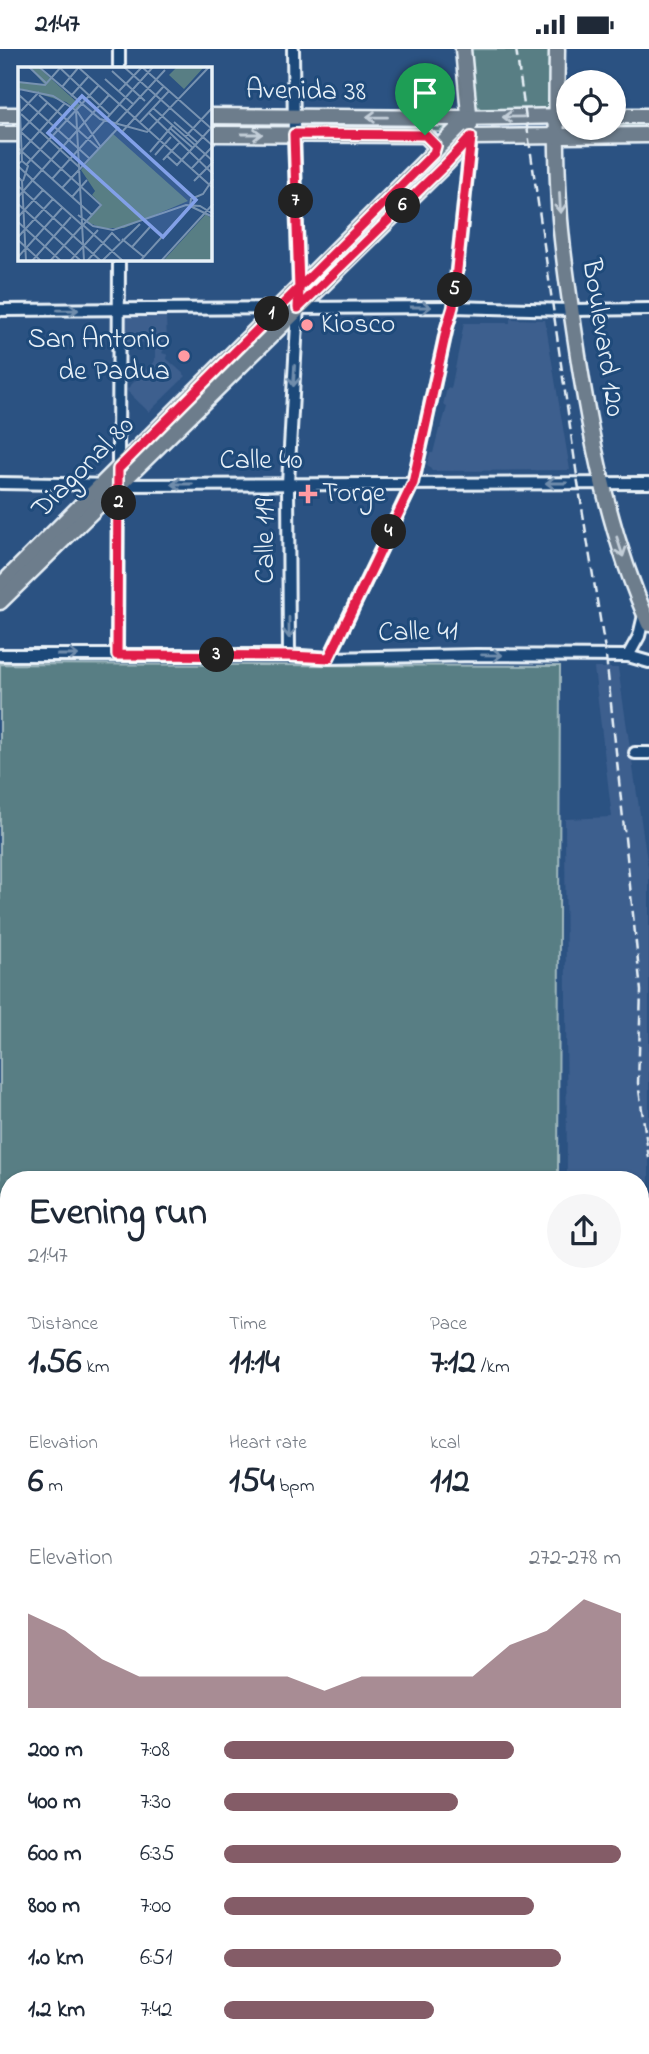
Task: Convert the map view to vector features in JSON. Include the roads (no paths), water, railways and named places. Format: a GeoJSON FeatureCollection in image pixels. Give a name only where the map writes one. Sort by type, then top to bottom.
{"type":"FeatureCollection","features":[{"type":"Feature","properties":{"kind":"main road"},"geometry":{"type":"LineString","coordinates":[[463,49],[471,137],[556,135]]}},
{"type":"Feature","properties":{"kind":"main road","name":"Boulevard 120"},"geometry":{"type":"LineString","coordinates":[[557,49],[559,70]]}},
{"type":"Feature","properties":{"kind":"main road"},"geometry":{"type":"LineString","coordinates":[[0,115],[18,115]]}},
{"type":"Feature","properties":{"kind":"main road","name":"Avenida 38"},"geometry":{"type":"LineString","coordinates":[[212,116],[556,116]]}},
{"type":"Feature","properties":{"kind":"main road"},"geometry":{"type":"LineString","coordinates":[[626,116],[649,116]]}},
{"type":"Feature","properties":{"kind":"main road","name":"Diagonal 80"},"geometry":{"type":"LineString","coordinates":[[0,586],[469,117]]}},
{"type":"Feature","properties":{"kind":"main road"},"geometry":{"type":"LineString","coordinates":[[0,134],[18,134]]}},
{"type":"Feature","properties":{"kind":"main road","name":"Avenida 38"},"geometry":{"type":"LineString","coordinates":[[212,134],[425,135],[436,146],[434,153]]}},
{"type":"Feature","properties":{"kind":"main road"},"geometry":{"type":"LineString","coordinates":[[626,135],[649,135]]}},
{"type":"Feature","properties":{"kind":"main road","name":"Diagonal 80"},"geometry":{"type":"LineString","coordinates":[[0,602],[471,137]]}},
{"type":"Feature","properties":{"kind":"main road","name":"Boulevard 120"},"geometry":{"type":"LineString","coordinates":[[556,140],[561,219],[571,310],[588,417],[619,545],[648,617]]}},
{"type":"Feature","properties":{"kind":"street"},"geometry":{"type":"LineString","coordinates":[[119,49],[119,67]]}},
{"type":"Feature","properties":{"kind":"street","name":"Calle 119"},"geometry":{"type":"LineString","coordinates":[[289,656],[288,483],[299,289],[293,49]]}},
{"type":"Feature","properties":{"kind":"street"},"geometry":{"type":"LineString","coordinates":[[329,658],[413,483],[453,307],[471,137]]}},
{"type":"Feature","properties":{"kind":"street"},"geometry":{"type":"LineString","coordinates":[[117,655],[119,261]]}},
{"type":"Feature","properties":{"kind":"street"},"geometry":{"type":"LineString","coordinates":[[0,310],[453,307],[649,309]]}},
{"type":"Feature","properties":{"kind":"street","name":"Calle 40"},"geometry":{"type":"LineString","coordinates":[[0,483],[649,483]]}},
{"type":"Feature","properties":{"kind":"street"},"geometry":{"type":"LineString","coordinates":[[628,656],[648,617]]}},
{"type":"Feature","properties":{"kind":"street","name":"Calle 41"},"geometry":{"type":"LineString","coordinates":[[0,655],[329,658],[628,656],[649,662]]}},
{"type":"Feature","properties":{"kind":"street"},"geometry":{"type":"LineString","coordinates":[[635,753],[649,753]]}},
{"type":"Feature","properties":{"kind":"railway"},"geometry":{"type":"LineString","coordinates":[[516,49],[578,483],[606,656],[641,991],[638,1083],[649,1158]]}},
{"type":"Feature","properties":{"kind":"place","name":"Kiosco"},"geometry":{"type":"Point","coordinates":[307,325]}},
{"type":"Feature","properties":{"kind":"place","name":"San Antonio de Padua"},"geometry":{"type":"Point","coordinates":[184,356]}},
{"type":"Feature","properties":{"kind":"place","name":"Torge"},"geometry":{"type":"Point","coordinates":[308,494]}}]}
